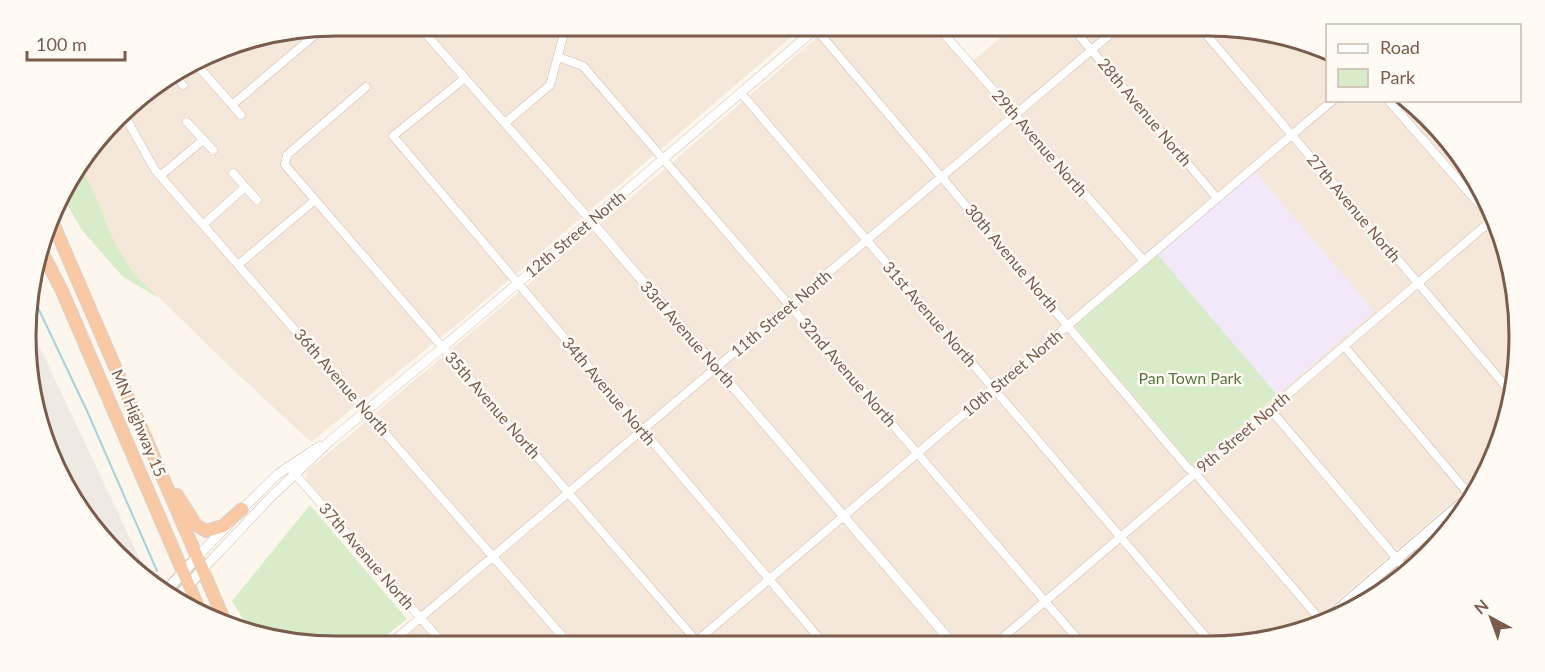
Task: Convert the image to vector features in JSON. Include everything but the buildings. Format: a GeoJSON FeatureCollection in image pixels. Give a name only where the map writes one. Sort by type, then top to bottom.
{"type":"FeatureCollection","features":[{"type":"Feature","properties":{"kind":"highway","name":"MN Highway 15"},"geometry":{"type":"LineString","coordinates":[[56,230],[221,613]]}},
{"type":"Feature","properties":{"kind":"highway","name":"MN Highway 15"},"geometry":{"type":"LineString","coordinates":[[46,259],[62,291],[197,602]]}},
{"type":"Feature","properties":{"kind":"highway"},"geometry":{"type":"LineString","coordinates":[[133,408],[195,525],[206,531],[216,530],[242,509]]}},
{"type":"Feature","properties":{"kind":"main road"},"geometry":{"type":"LineString","coordinates":[[1348,602],[1450,515]]}},
{"type":"Feature","properties":{"kind":"main road"},"geometry":{"type":"LineString","coordinates":[[171,586],[197,557]]}},
{"type":"Feature","properties":{"kind":"main road","name":"12th Street North"},"geometry":{"type":"LineString","coordinates":[[182,593],[202,570]]}},
{"type":"Feature","properties":{"kind":"street","name":"33rd Avenue North"},"geometry":{"type":"LineString","coordinates":[[428,36],[591,221],[946,636]]}},
{"type":"Feature","properties":{"kind":"street"},"geometry":{"type":"LineString","coordinates":[[505,123],[550,85],[563,36]]}},
{"type":"Feature","properties":{"kind":"street","name":"12th Street North"},"geometry":{"type":"LineString","coordinates":[[202,570],[330,441],[808,36]]}},
{"type":"Feature","properties":{"kind":"street","name":"30th Avenue North"},"geometry":{"type":"LineString","coordinates":[[825,36],[942,177],[1315,616]]}},
{"type":"Feature","properties":{"kind":"street","name":"29th Avenue North"},"geometry":{"type":"LineString","coordinates":[[946,36],[1144,261]]}},
{"type":"Feature","properties":{"kind":"street","name":"28th Avenue North"},"geometry":{"type":"LineString","coordinates":[[1080,36],[1217,198]]}},
{"type":"Feature","properties":{"kind":"street","name":"11th Street North"},"geometry":{"type":"LineString","coordinates":[[399,636],[1108,36]]}},
{"type":"Feature","properties":{"kind":"street","name":"27th Avenue North"},"geometry":{"type":"LineString","coordinates":[[1208,36],[1505,385]]}},
{"type":"Feature","properties":{"kind":"street"},"geometry":{"type":"LineString","coordinates":[[232,105],[313,37]]}},
{"type":"Feature","properties":{"kind":"street","name":"32nd Avenue North"},"geometry":{"type":"LineString","coordinates":[[558,57],[583,66],[1075,636]]}},
{"type":"Feature","properties":{"kind":"street"},"geometry":{"type":"LineString","coordinates":[[200,69],[241,115]]}},
{"type":"Feature","properties":{"kind":"street","name":"34th Avenue North"},"geometry":{"type":"LineString","coordinates":[[465,78],[393,136],[817,636]]}},
{"type":"Feature","properties":{"kind":"street"},"geometry":{"type":"LineString","coordinates":[[179,81],[183,85]]}},
{"type":"Feature","properties":{"kind":"street","name":"35th Avenue North"},"geometry":{"type":"LineString","coordinates":[[366,87],[287,155],[285,165],[689,636]]}},
{"type":"Feature","properties":{"kind":"street","name":"31st Avenue North"},"geometry":{"type":"LineString","coordinates":[[741,93],[1205,636]]}},
{"type":"Feature","properties":{"kind":"street","name":"10th Street North"},"geometry":{"type":"LineString","coordinates":[[705,636],[1331,102]]}},
{"type":"Feature","properties":{"kind":"street"},"geometry":{"type":"LineString","coordinates":[[1391,102],[1478,202]]}},
{"type":"Feature","properties":{"kind":"street","name":"36th Avenue North"},"geometry":{"type":"LineString","coordinates":[[127,121],[160,176],[562,636]]}},
{"type":"Feature","properties":{"kind":"street"},"geometry":{"type":"LineString","coordinates":[[188,122],[213,150]]}},
{"type":"Feature","properties":{"kind":"street"},"geometry":{"type":"LineString","coordinates":[[160,176],[203,140]]}},
{"type":"Feature","properties":{"kind":"street"},"geometry":{"type":"LineString","coordinates":[[233,173],[257,200]]}},
{"type":"Feature","properties":{"kind":"street"},"geometry":{"type":"LineString","coordinates":[[204,224],[245,187]]}},
{"type":"Feature","properties":{"kind":"street"},"geometry":{"type":"LineString","coordinates":[[239,264],[315,200]]}},
{"type":"Feature","properties":{"kind":"street","name":"9th Street North"},"geometry":{"type":"LineString","coordinates":[[1004,636],[1487,225]]}},
{"type":"Feature","properties":{"kind":"street"},"geometry":{"type":"LineString","coordinates":[[1344,346],[1467,489]]}},
{"type":"Feature","properties":{"kind":"street"},"geometry":{"type":"LineString","coordinates":[[1270,409],[1402,566]]}},
{"type":"Feature","properties":{"kind":"street","name":"12th Street North"},"geometry":{"type":"LineString","coordinates":[[197,557],[242,509],[288,466],[330,441]]}},
{"type":"Feature","properties":{"kind":"street","name":"37th Avenue North"},"geometry":{"type":"LineString","coordinates":[[288,466],[436,636]]}},
{"type":"Feature","properties":{"kind":"shaded area"},"geometry":{"type":"Polygon","coordinates":[[[336,36],[792,36],[461,321],[311,442],[133,272],[116,245],[85,172],[98,153],[138,110],[169,87],[203,67],[258,46],[297,39],[336,36]]]}},
{"type":"Feature","properties":{"kind":"shaded area"},"geometry":{"type":"Polygon","coordinates":[[[818,36],[952,36],[973,61],[1002,36],[1209,36],[1248,39],[1287,46],[1326,60],[1326,102],[1397,102],[1435,138],[1469,186],[1486,221],[1499,258],[1506,297],[1508,356],[1499,414],[1486,451],[1466,490],[1322,614],[1268,630],[1209,636],[406,636],[427,620],[306,479],[307,471],[818,36]]]}},
{"type":"Feature","properties":{"kind":"shaded area"},"geometry":{"type":"Polygon","coordinates":[[[1255,172],[1374,311],[1277,395],[1158,255],[1255,172]]]}},
{"type":"Feature","properties":{"kind":"shaded area"},"geometry":{"type":"Polygon","coordinates":[[[36,340],[143,566],[98,519],[67,469],[46,414],[39,375],[36,340]]]}},
{"type":"Feature","properties":{"kind":"shaded area"},"geometry":{"type":"Polygon","coordinates":[[[1436,532],[1407,562],[1375,586],[1436,532]]]}},
{"type":"Feature","properties":{"kind":"green space"},"geometry":{"type":"Polygon","coordinates":[[[85,172],[116,245],[133,272],[159,298],[123,277],[81,229],[67,204],[85,172]]]}},
{"type":"Feature","properties":{"kind":"green space","name":"Pan Town Park"},"geometry":{"type":"Polygon","coordinates":[[[1158,255],[1277,395],[1193,466],[1075,326],[1158,255]]]}},
{"type":"Feature","properties":{"kind":"green space"},"geometry":{"type":"Polygon","coordinates":[[[310,505],[407,619],[386,636],[316,635],[277,630],[245,622],[232,601],[310,505]]]}},
{"type":"Feature","properties":{"kind":"waterway"},"geometry":{"type":"LineString","coordinates":[[38,308],[87,411],[157,571]]}}]}
